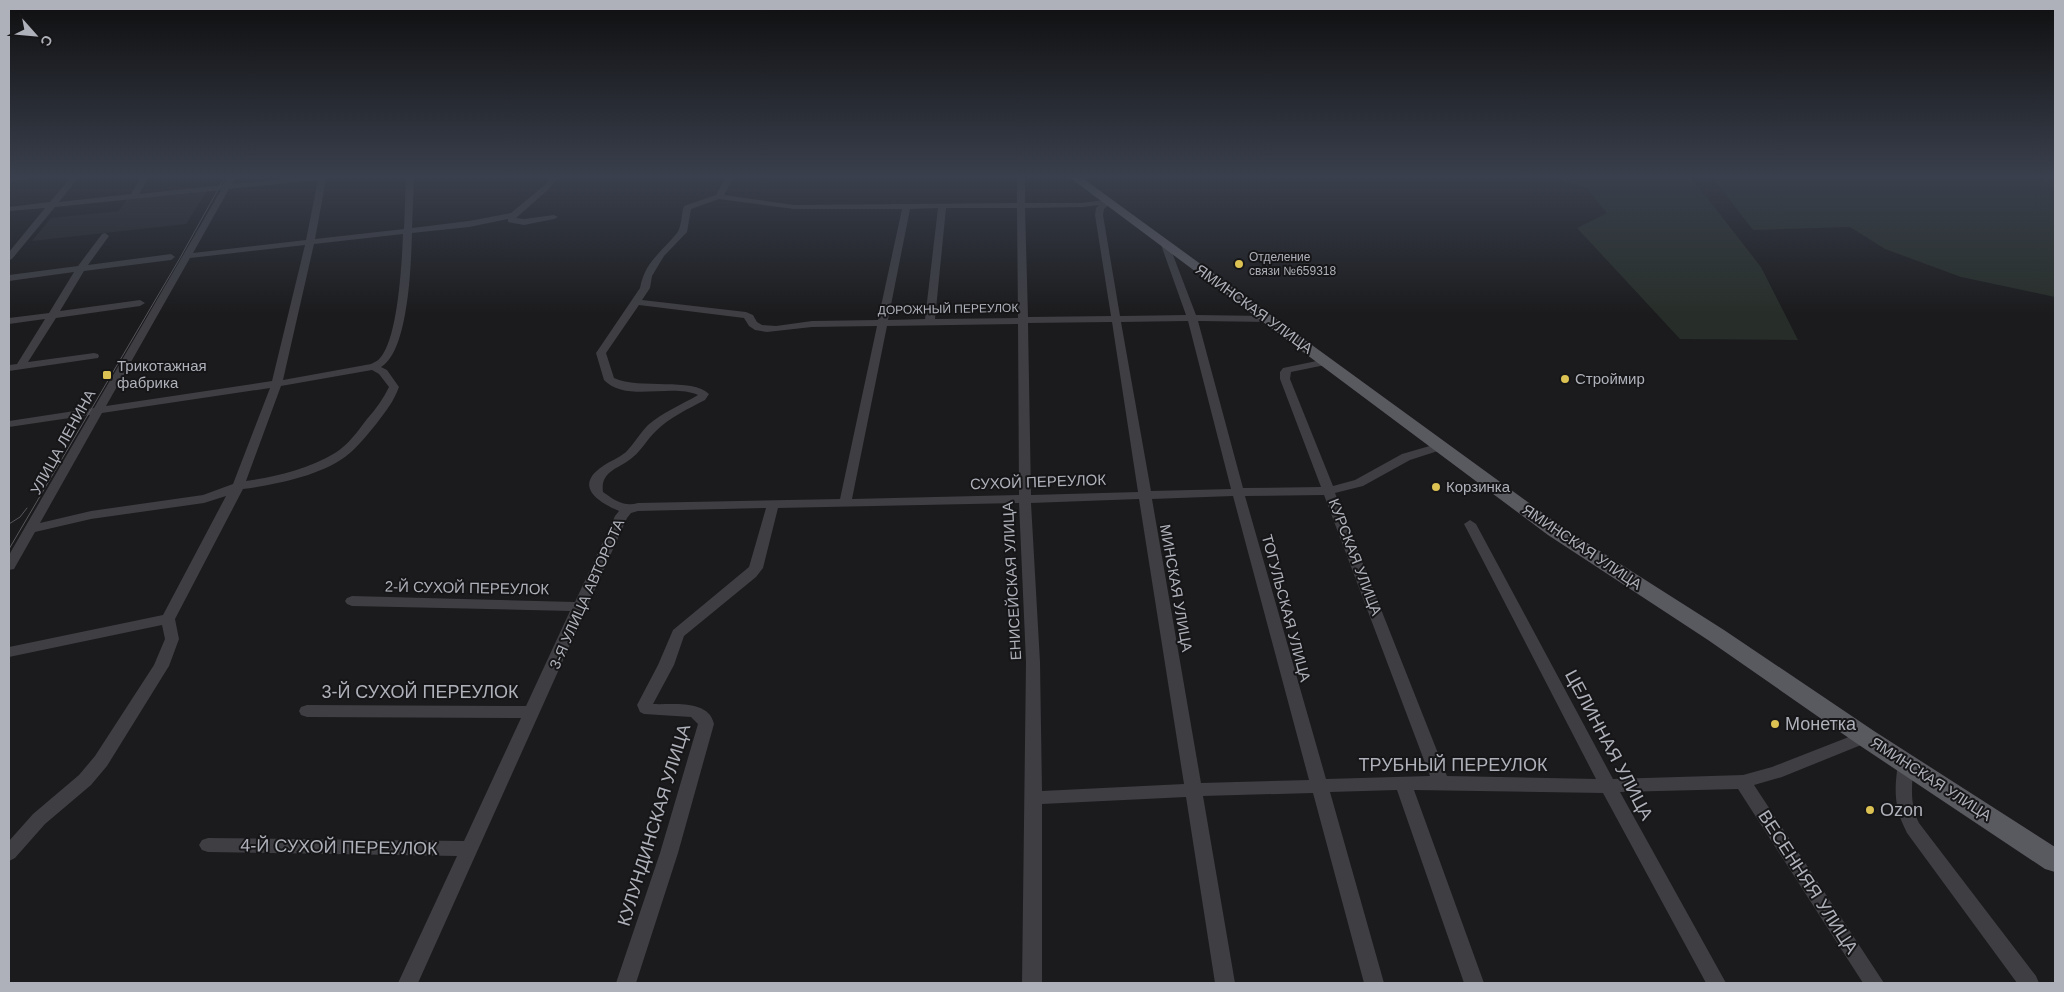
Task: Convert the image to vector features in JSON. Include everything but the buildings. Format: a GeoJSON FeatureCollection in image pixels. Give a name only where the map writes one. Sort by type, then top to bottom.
{"type":"FeatureCollection","features":[{"type":"Feature","properties":{"kind":"main road","name":"ЯМИНСКАЯ УЛИЦА"},"geometry":{"type":"LineString","coordinates":[[1138,223],[1555,531],[1716,635],[1865,737],[2055,860]]}},
{"type":"Feature","properties":{"kind":"street"},"geometry":{"type":"LineString","coordinates":[[9,257],[37,223]]}},
{"type":"Feature","properties":{"kind":"street","name":"УЛИЦА ЛЕНИНА"},"geometry":{"type":"LineString","coordinates":[[9,566],[206,223]]}},
{"type":"Feature","properties":{"kind":"street"},"geometry":{"type":"LineString","coordinates":[[11,849],[39,819],[85,780],[101,762],[161,666],[172,639],[168,619],[238,486],[276,384],[314,223]]}},
{"type":"Feature","properties":{"kind":"street"},"geometry":{"type":"LineString","coordinates":[[9,424],[276,384],[374,367],[386,358],[397,329],[407,223]]}},
{"type":"Feature","properties":{"kind":"street"},"geometry":{"type":"LineString","coordinates":[[188,256],[473,223]]}},
{"type":"Feature","properties":{"kind":"street","name":"3-Я УЛИЦА АВТОРОТА"},"geometry":{"type":"LineString","coordinates":[[408,983],[621,516],[627,510],[597,493],[596,483],[599,475],[608,467],[631,454],[645,434],[656,424],[701,398],[704,394],[690,390],[630,388],[615,384],[609,380],[601,353],[636,302],[660,254],[683,232],[684,223]]}},
{"type":"Feature","properties":{"kind":"street"},"geometry":{"type":"LineString","coordinates":[[845,503],[903,223]]}},
{"type":"Feature","properties":{"kind":"street"},"geometry":{"type":"LineString","coordinates":[[930,322],[940,223]]}},
{"type":"Feature","properties":{"kind":"street","name":"ЕНИСЕЙСКАЯ УЛИЦА"},"geometry":{"type":"LineString","coordinates":[[1020,223],[1025,500],[1033,662],[1032,983]]}},
{"type":"Feature","properties":{"kind":"street","name":"МИНСКАЯ УЛИЦА"},"geometry":{"type":"LineString","coordinates":[[1099,223],[1225,983]]}},
{"type":"Feature","properties":{"kind":"street"},"geometry":{"type":"LineString","coordinates":[[14,368],[105,236]]}},
{"type":"Feature","properties":{"kind":"street"},"geometry":{"type":"LineString","coordinates":[[9,243],[21,242]]}},
{"type":"Feature","properties":{"kind":"street","name":"ТОГУЛЬСКАЯ УЛИЦА"},"geometry":{"type":"LineString","coordinates":[[1164,242],[1192,318],[1318,786],[1374,983]]}},
{"type":"Feature","properties":{"kind":"street"},"geometry":{"type":"LineString","coordinates":[[9,278],[171,258]]}},
{"type":"Feature","properties":{"kind":"street","name":"ДОРОЖНЫЙ ПЕРЕУЛОК"},"geometry":{"type":"LineString","coordinates":[[636,302],[746,315],[750,317],[750,322],[754,326],[764,329],[812,324],[1192,318],[1268,320]]}},
{"type":"Feature","properties":{"kind":"street"},"geometry":{"type":"LineString","coordinates":[[9,321],[140,303]]}},
{"type":"Feature","properties":{"kind":"street"},"geometry":{"type":"LineString","coordinates":[[14,368],[94,356]]}},
{"type":"Feature","properties":{"kind":"street","name":"КУРСКАЯ УЛИЦА"},"geometry":{"type":"LineString","coordinates":[[1326,362],[1287,370],[1284,376],[1441,782]]}},
{"type":"Feature","properties":{"kind":"street"},"geometry":{"type":"LineString","coordinates":[[32,529],[91,516],[204,499],[238,486],[274,481],[306,471],[331,460],[358,440],[389,399],[394,387],[381,370],[374,367]]}},
{"type":"Feature","properties":{"kind":"street","name":"СУХОЙ ПЕРЕУЛОК"},"geometry":{"type":"LineString","coordinates":[[627,510],[638,507],[1025,500],[1238,492],[1329,491],[1359,483],[1406,457],[1440,447]]}},
{"type":"Feature","properties":{"kind":"street","name":"КУЛУНДИНСКАЯ УЛИЦА"},"geometry":{"type":"LineString","coordinates":[[626,983],[669,854],[706,724],[705,719],[698,713],[650,710],[645,705],[666,665],[678,634],[704,610],[751,574],[756,568],[773,504]]}},
{"type":"Feature","properties":{"kind":"street","name":"ЦЕЛИННАЯ УЛИЦА"},"geometry":{"type":"LineString","coordinates":[[1470,524],[1608,786],[1716,983]]}},
{"type":"Feature","properties":{"kind":"street","name":"2-Й СУХОЙ ПЕРЕУЛОК"},"geometry":{"type":"LineString","coordinates":[[352,601],[581,606]]}},
{"type":"Feature","properties":{"kind":"street"},"geometry":{"type":"LineString","coordinates":[[9,652],[168,619]]}},
{"type":"Feature","properties":{"kind":"street","name":"3-Й СУХОЙ ПЕРЕУЛОК"},"geometry":{"type":"LineString","coordinates":[[307,712],[533,712]]}},
{"type":"Feature","properties":{"kind":"street","name":"ТРУБНЫЙ ПЕРЕУЛОК"},"geometry":{"type":"LineString","coordinates":[[1034,798],[1193,790],[1441,782],[1608,786],[1743,782],[1776,772],[1865,737]]}},
{"type":"Feature","properties":{"kind":"street"},"geometry":{"type":"LineString","coordinates":[[1906,763],[1902,802],[1913,828],[2029,983]]}},
{"type":"Feature","properties":{"kind":"street","name":"ВЕСЕННЯЯ УЛИЦА"},"geometry":{"type":"LineString","coordinates":[[1743,782],[1874,983]]}},
{"type":"Feature","properties":{"kind":"street"},"geometry":{"type":"LineString","coordinates":[[1403,783],[1474,983]]}},
{"type":"Feature","properties":{"kind":"street","name":"4-Й СУХОЙ ПЕРЕУЛОК"},"geometry":{"type":"LineString","coordinates":[[208,845],[470,849]]}},
{"type":"Feature","properties":{"kind":"shaded area"},"geometry":{"type":"Polygon","coordinates":[[[47,223],[186,223],[186,224],[32,241],[47,223]]]}},
{"type":"Feature","properties":{"kind":"shaded area"},"geometry":{"type":"Polygon","coordinates":[[[1586,223],[1727,223],[1761,267],[1798,340],[1680,339],[1577,228],[1586,223]]]}},
{"type":"Feature","properties":{"kind":"shaded area"},"geometry":{"type":"Polygon","coordinates":[[[1748,223],[2055,223],[2055,297],[1961,277],[1885,249],[1850,227],[1753,230],[1748,223]]]}},
{"type":"Feature","properties":{"kind":"tram line"},"geometry":{"type":"LineString","coordinates":[[9,549],[199,223]]}},
{"type":"Feature","properties":{"kind":"tram line"},"geometry":{"type":"LineString","coordinates":[[9,524],[20,517],[27,508]]}},
{"type":"Feature","properties":{"kind":"place","name":"Отделение связи №659318"},"geometry":{"type":"Point","coordinates":[1239,264]}},
{"type":"Feature","properties":{"kind":"place","name":"Трикотажная фабрика"},"geometry":{"type":"Point","coordinates":[107,375]}},
{"type":"Feature","properties":{"kind":"place","name":"Строймир"},"geometry":{"type":"Point","coordinates":[1565,379]}},
{"type":"Feature","properties":{"kind":"place","name":"Корзинка"},"geometry":{"type":"Point","coordinates":[1436,487]}},
{"type":"Feature","properties":{"kind":"place","name":"Монетка"},"geometry":{"type":"Point","coordinates":[1775,724]}},
{"type":"Feature","properties":{"kind":"place","name":"Ozon"},"geometry":{"type":"Point","coordinates":[1870,810]}}]}
